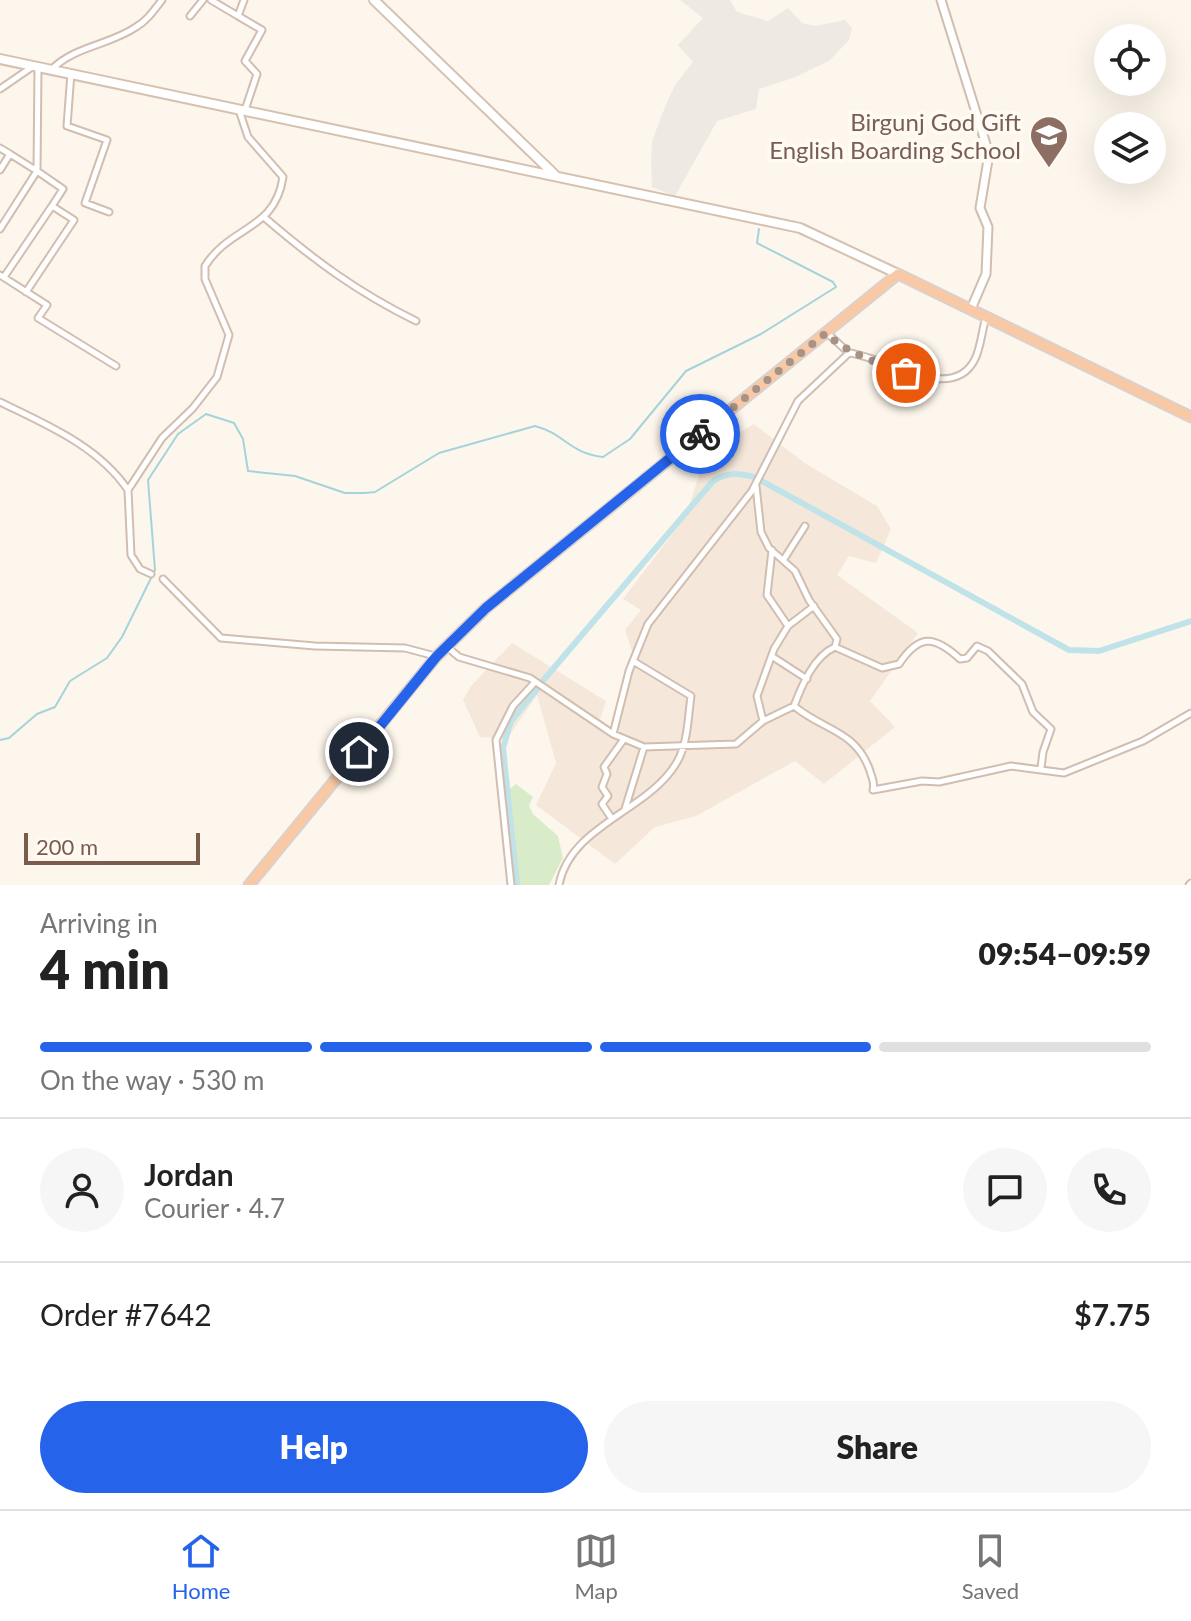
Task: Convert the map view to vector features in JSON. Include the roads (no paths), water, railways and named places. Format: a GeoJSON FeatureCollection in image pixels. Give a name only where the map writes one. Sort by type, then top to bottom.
{"type":"FeatureCollection","features":[{"type":"Feature","properties":{"kind":"highway"},"geometry":{"type":"LineString","coordinates":[[249,885],[446,646],[554,549],[898,274],[1191,417]]}},
{"type":"Feature","properties":{"kind":"main road"},"geometry":{"type":"LineString","coordinates":[[380,2],[557,177]]}},
{"type":"Feature","properties":{"kind":"main road"},"geometry":{"type":"LineString","coordinates":[[0,59],[800,228],[898,274]]}},
{"type":"Feature","properties":{"kind":"street"},"geometry":{"type":"LineString","coordinates":[[52,69],[62,60],[133,30],[147,20],[162,0]]}},
{"type":"Feature","properties":{"kind":"street"},"geometry":{"type":"LineString","coordinates":[[190,16],[203,0]]}},
{"type":"Feature","properties":{"kind":"street"},"geometry":{"type":"LineString","coordinates":[[128,490],[162,438],[193,408],[217,377],[229,344],[229,335],[205,279],[205,266],[232,235],[265,218],[280,196],[283,177],[248,137],[242,110],[257,74],[245,61],[262,30],[211,0]]}},
{"type":"Feature","properties":{"kind":"street"},"geometry":{"type":"LineString","coordinates":[[238,16],[244,0]]}},
{"type":"Feature","properties":{"kind":"street"},"geometry":{"type":"LineString","coordinates":[[941,0],[989,154],[980,208],[988,227],[986,274],[971,309]]}},
{"type":"Feature","properties":{"kind":"street"},"geometry":{"type":"LineString","coordinates":[[0,89],[36,66]]}},
{"type":"Feature","properties":{"kind":"street"},"geometry":{"type":"LineString","coordinates":[[0,229],[37,171],[36,66]]}},
{"type":"Feature","properties":{"kind":"street"},"geometry":{"type":"LineString","coordinates":[[71,73],[67,126],[107,140],[85,203],[109,212]]}},
{"type":"Feature","properties":{"kind":"street"},"geometry":{"type":"LineString","coordinates":[[0,148],[63,189],[2,276],[47,305],[38,318],[116,366]]}},
{"type":"Feature","properties":{"kind":"street"},"geometry":{"type":"LineString","coordinates":[[0,170],[10,154]]}},
{"type":"Feature","properties":{"kind":"street"},"geometry":{"type":"LineString","coordinates":[[26,292],[74,220],[52,206]]}},
{"type":"Feature","properties":{"kind":"street"},"geometry":{"type":"LineString","coordinates":[[265,218],[331,274],[416,321]]}},
{"type":"Feature","properties":{"kind":"street"},"geometry":{"type":"LineString","coordinates":[[826,333],[849,353],[862,353],[906,373],[949,378],[965,373],[975,360],[986,317]]}},
{"type":"Feature","properties":{"kind":"street"},"geometry":{"type":"LineString","coordinates":[[613,734],[633,661],[648,624],[756,485],[798,401],[849,353]]}},
{"type":"Feature","properties":{"kind":"street"},"geometry":{"type":"LineString","coordinates":[[0,402],[77,442],[116,472],[128,490],[131,555],[140,569],[151,574]]}},
{"type":"Feature","properties":{"kind":"street"},"geometry":{"type":"LineString","coordinates":[[756,485],[761,532],[772,550],[795,571],[837,639],[835,647]]}},
{"type":"Feature","properties":{"kind":"street"},"geometry":{"type":"LineString","coordinates":[[784,559],[805,526]]}},
{"type":"Feature","properties":{"kind":"street"},"geometry":{"type":"LineString","coordinates":[[772,550],[767,595],[788,626]]}},
{"type":"Feature","properties":{"kind":"street"},"geometry":{"type":"LineString","coordinates":[[163,579],[221,638],[315,646],[405,648],[436,657]]}},
{"type":"Feature","properties":{"kind":"street"},"geometry":{"type":"LineString","coordinates":[[763,721],[757,696],[774,649],[788,626],[814,606]]}},
{"type":"Feature","properties":{"kind":"street"},"geometry":{"type":"LineString","coordinates":[[446,646],[459,657],[521,674],[624,739],[644,747],[684,748],[736,744],[763,721],[794,706],[824,652],[835,647],[882,668],[899,664],[910,647],[920,641],[947,647],[960,659],[967,658],[977,646],[988,651],[1022,684],[1033,712],[1049,724],[1051,729],[1041,768]]}},
{"type":"Feature","properties":{"kind":"street"},"geometry":{"type":"LineString","coordinates":[[773,657],[807,679]]}},
{"type":"Feature","properties":{"kind":"street"},"geometry":{"type":"LineString","coordinates":[[559,885],[570,858],[612,819],[642,801],[663,781],[684,748],[691,696],[633,661]]}},
{"type":"Feature","properties":{"kind":"street"},"geometry":{"type":"LineString","coordinates":[[511,885],[496,740],[513,706],[535,682]]}},
{"type":"Feature","properties":{"kind":"street"},"geometry":{"type":"LineString","coordinates":[[794,706],[811,720],[855,742],[865,755],[875,783],[873,790],[922,781],[939,782],[1011,766],[1064,773],[1092,764],[1191,713]]}},
{"type":"Feature","properties":{"kind":"street"},"geometry":{"type":"LineString","coordinates":[[612,819],[602,804],[608,796],[602,787],[607,774],[604,767],[624,739]]}},
{"type":"Feature","properties":{"kind":"street"},"geometry":{"type":"LineString","coordinates":[[625,810],[644,747]]}},
{"type":"Feature","properties":{"kind":"waterway"},"geometry":{"type":"LineString","coordinates":[[0,740],[9,738],[37,714],[55,707],[70,681],[107,658],[122,637],[155,570],[148,480],[178,434],[206,414],[234,423],[243,439],[248,471],[295,476],[345,493],[375,492],[439,453],[535,426],[582,452],[603,457],[630,439],[686,371],[761,334],[836,287],[833,282],[757,243],[759,229]]}},
{"type":"Feature","properties":{"kind":"waterway"},"geometry":{"type":"LineString","coordinates":[[541,683],[713,481],[733,474],[754,477]]}},
{"type":"Feature","properties":{"kind":"waterway"},"geometry":{"type":"LineString","coordinates":[[760,480],[1069,650],[1099,651],[1191,621]]}},
{"type":"Feature","properties":{"kind":"waterway"},"geometry":{"type":"LineString","coordinates":[[517,885],[503,748],[511,721],[538,688]]}},
{"type":"Feature","properties":{"kind":"place","name":"Birgunj God Gift English Boarding School"},"geometry":{"type":"Point","coordinates":[1049,169]}}]}
